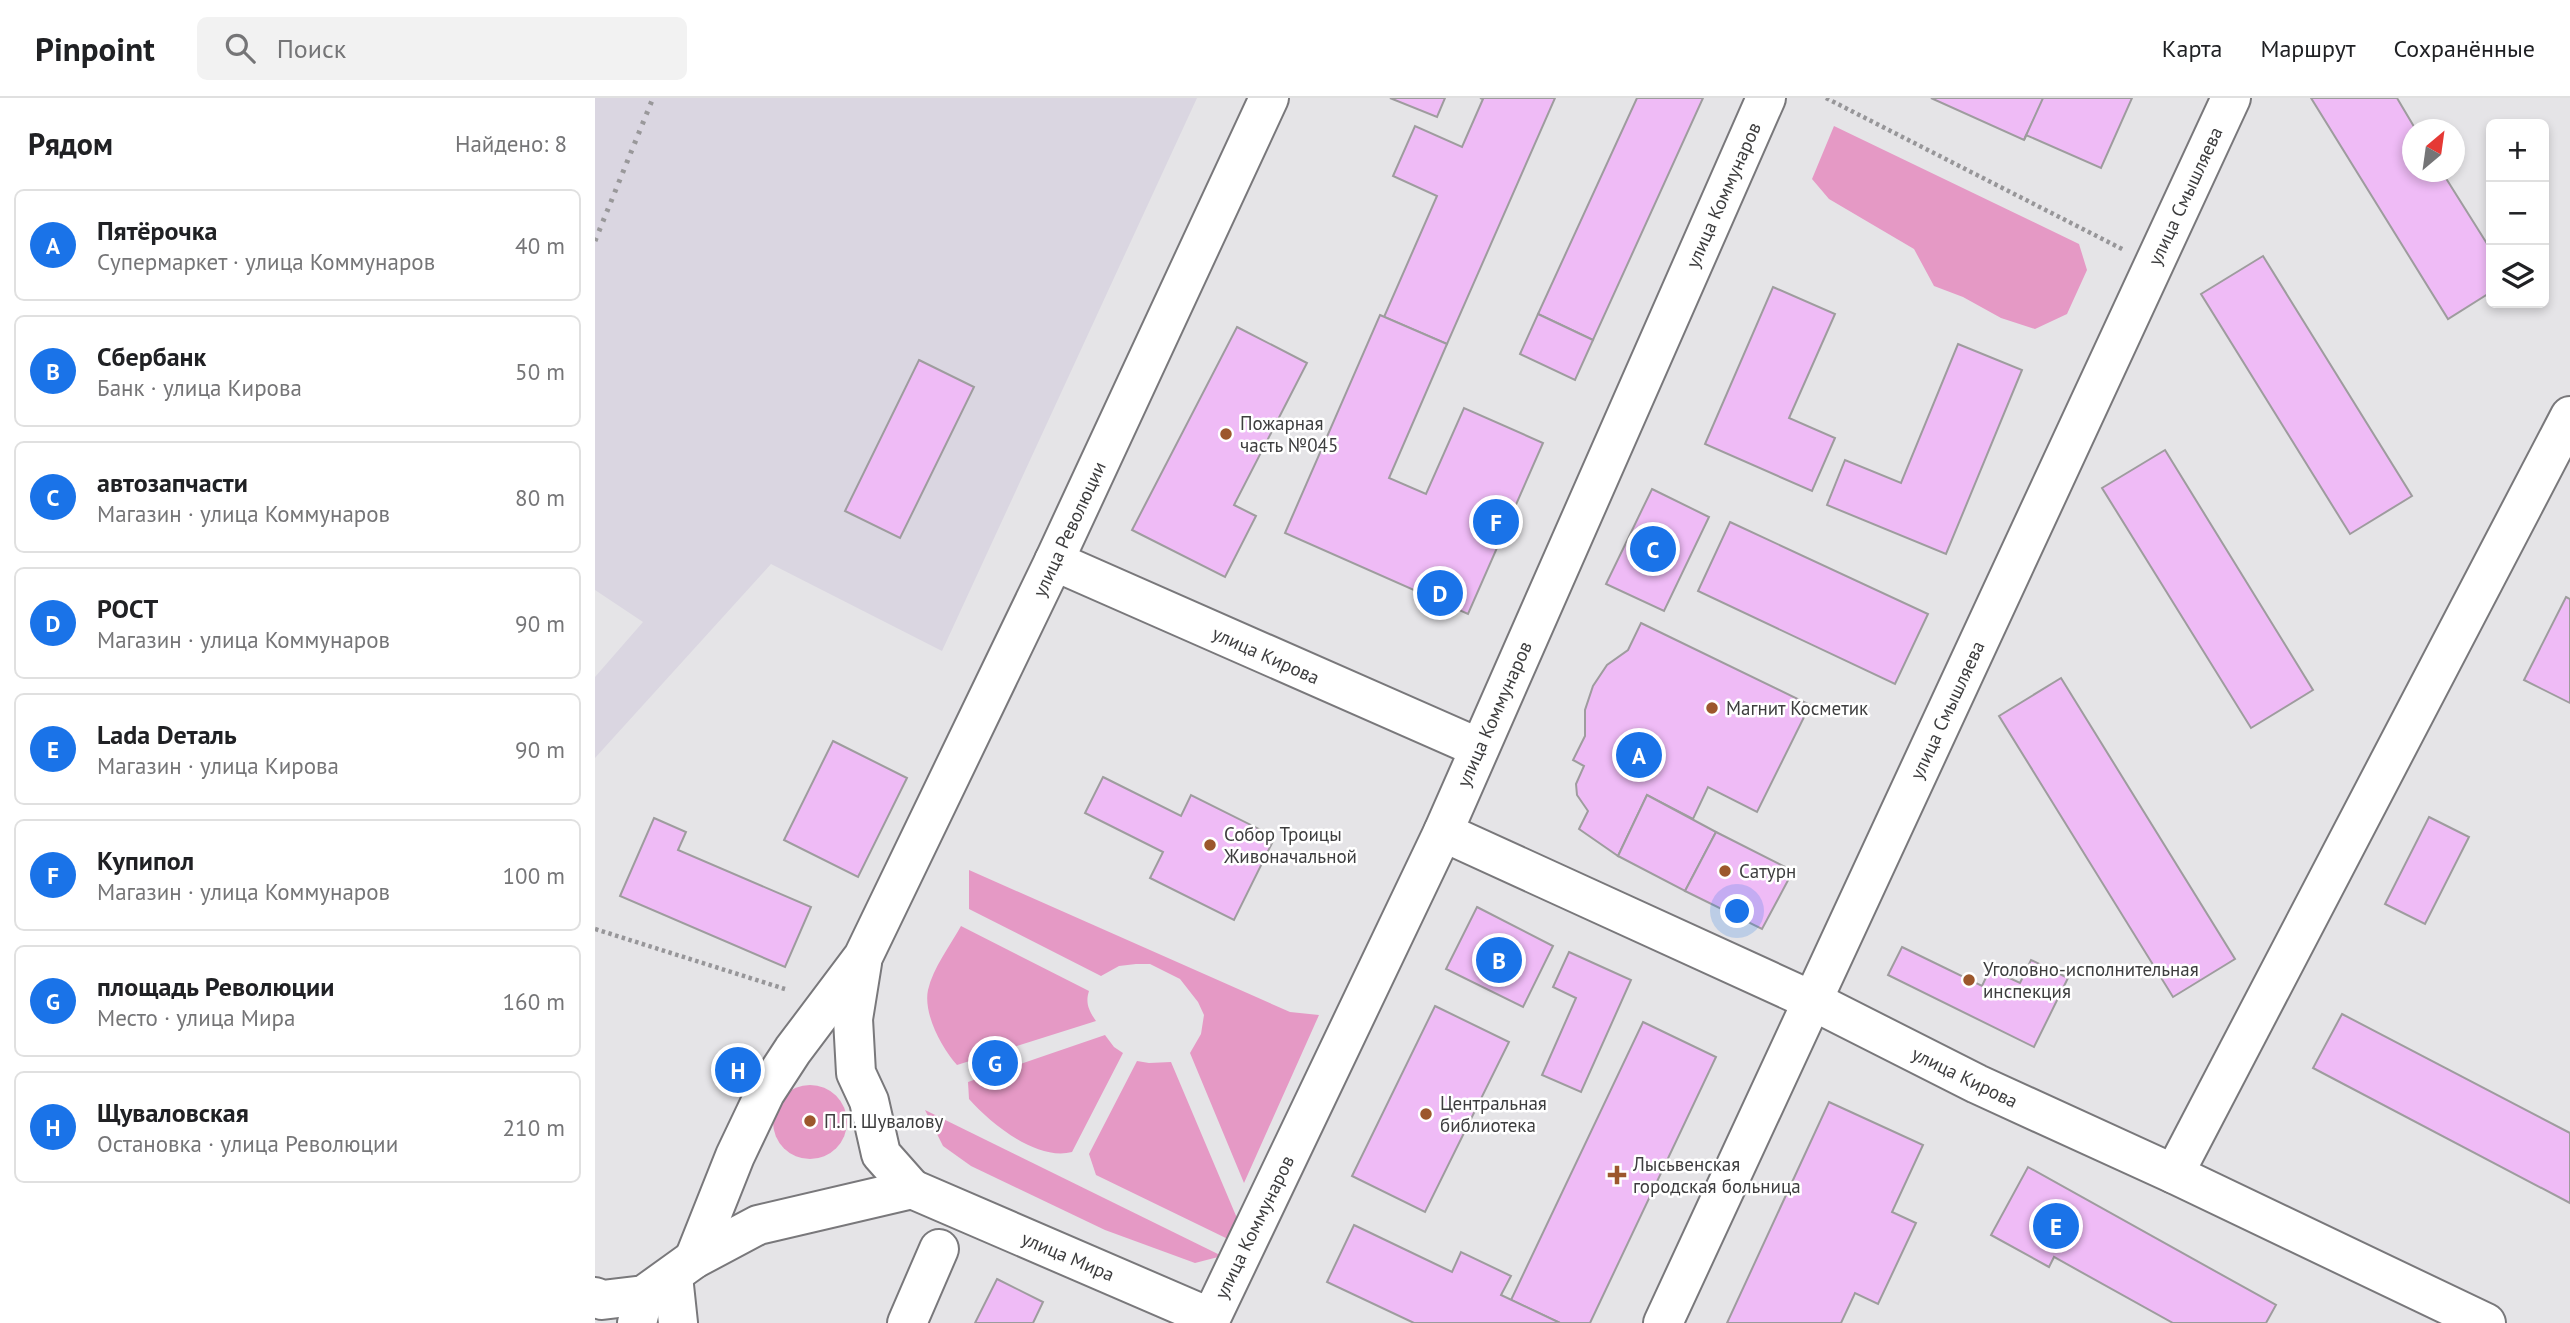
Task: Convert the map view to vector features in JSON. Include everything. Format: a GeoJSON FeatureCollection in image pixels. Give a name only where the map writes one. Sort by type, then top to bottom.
{"type":"FeatureCollection","features":[{"type":"Feature","properties":{"kind":"street","name":"улица Революции"},"geometry":{"type":"LineString","coordinates":[[863,957],[1054,561],[1269,98]]}},
{"type":"Feature","properties":{"kind":"street","name":"улица Коммунаров"},"geometry":{"type":"LineString","coordinates":[[1215,1321],[1443,832],[1766,98]]}},
{"type":"Feature","properties":{"kind":"street","name":"улица Смышляева"},"geometry":{"type":"LineString","coordinates":[[1663,1323],[2231,98]]}},
{"type":"Feature","properties":{"kind":"street"},"geometry":{"type":"LineString","coordinates":[[2174,1174],[2570,416]]}},
{"type":"Feature","properties":{"kind":"street","name":"улица Кирова"},"geometry":{"type":"LineString","coordinates":[[1054,561],[1479,748]]}},
{"type":"Feature","properties":{"kind":"street","name":"улица Кирова"},"geometry":{"type":"LineString","coordinates":[[1443,832],[1813,1001],[1977,1084],[2174,1174],[2486,1323]]}},
{"type":"Feature","properties":{"kind":"street"},"geometry":{"type":"LineString","coordinates":[[595,1297],[602,1300],[662,1288],[758,1225],[912,1189],[881,1154],[869,1101],[856,1073],[853,1019],[863,957]]}},
{"type":"Feature","properties":{"kind":"street"},"geometry":{"type":"LineString","coordinates":[[662,1288],[735,1156],[765,1093],[793,1050],[863,957]]}},
{"type":"Feature","properties":{"kind":"street","name":"улица Мира"},"geometry":{"type":"LineString","coordinates":[[912,1189],[1215,1321]]}},
{"type":"Feature","properties":{"kind":"street"},"geometry":{"type":"LineString","coordinates":[[907,1323],[940,1249]]}},
{"type":"Feature","properties":{"kind":"street"},"geometry":{"type":"LineString","coordinates":[[662,1288],[678,1323]]}},
{"type":"Feature","properties":{"kind":"path"},"geometry":{"type":"LineString","coordinates":[[1826,98],[2153,265]]}},
{"type":"Feature","properties":{"kind":"path"},"geometry":{"type":"LineString","coordinates":[[595,929],[785,989]]}},
{"type":"Feature","properties":{"kind":"shaded area"},"geometry":{"type":"Polygon","coordinates":[[[595,98],[1197,98],[942,651],[771,564],[595,758],[595,677],[643,622],[595,590],[595,98]]]}},
{"type":"Feature","properties":{"kind":"shaded area"},"geometry":{"type":"Polygon","coordinates":[[[1834,126],[2079,244],[2087,270],[2067,314],[2035,329],[2001,318],[1963,297],[1934,286],[1914,249],[1829,199],[1812,179],[1834,126]]]}},
{"type":"Feature","properties":{"kind":"shaded area"},"geometry":{"type":"Polygon","coordinates":[[[969,870],[1290,1012],[1319,1015],[1244,1183],[1190,1053],[1201,1034],[1204,1015],[1198,1002],[1180,979],[1150,964],[1119,966],[1101,976],[969,909],[969,870]]]}},
{"type":"Feature","properties":{"kind":"shaded area"},"geometry":{"type":"Polygon","coordinates":[[[961,926],[1089,991],[1088,1007],[1096,1021],[957,1065],[935,1030],[927,999],[934,974],[961,926]]]}},
{"type":"Feature","properties":{"kind":"shaded area"},"geometry":{"type":"Polygon","coordinates":[[[1105,1035],[1114,1047],[1123,1053],[1072,1152],[1044,1151],[1030,1146],[989,1119],[969,1099],[968,1082],[1105,1035]]]}},
{"type":"Feature","properties":{"kind":"shaded area"},"geometry":{"type":"Polygon","coordinates":[[[1137,1061],[1171,1062],[1242,1230],[1232,1241],[1096,1175],[1089,1154],[1137,1061]]]}},
{"type":"Feature","properties":{"kind":"shaded area"},"geometry":{"type":"Polygon","coordinates":[[[810,1085],[824,1088],[836,1096],[844,1108],[847,1122],[844,1136],[836,1148],[824,1156],[810,1159],[796,1156],[784,1148],[776,1136],[773,1122],[776,1108],[784,1096],[796,1088],[810,1085]]]}},
{"type":"Feature","properties":{"kind":"shaded area"},"geometry":{"type":"Polygon","coordinates":[[[925,1110],[1222,1256],[1195,1263],[1105,1230],[971,1166],[943,1146],[925,1110]]]}},
{"type":"Feature","properties":{"kind":"building"},"geometry":{"type":"Polygon","coordinates":[[[1390,98],[1445,98],[1437,117],[1390,98]]]}},
{"type":"Feature","properties":{"kind":"building"},"geometry":{"type":"Polygon","coordinates":[[[1480,98],[1555,98],[1447,344],[1384,317],[1437,196],[1393,176],[1415,126],[1462,147],[1483,99],[1480,98]]]}},
{"type":"Feature","properties":{"kind":"building"},"geometry":{"type":"Polygon","coordinates":[[[1637,98],[1703,98],[1593,340],[1538,314],[1637,98]]]}},
{"type":"Feature","properties":{"kind":"building"},"geometry":{"type":"Polygon","coordinates":[[[1931,98],[2044,98],[2024,140],[1931,98]]]}},
{"type":"Feature","properties":{"kind":"building"},"geometry":{"type":"Polygon","coordinates":[[[2043,98],[2132,98],[2101,168],[2026,135],[2043,98]]]}},
{"type":"Feature","properties":{"kind":"building"},"geometry":{"type":"Polygon","coordinates":[[[2311,98],[2397,98],[2409,119],[2402,119],[2402,182],[2448,182],[2486,242],[2486,295],[2448,319],[2311,98]]]}},
{"type":"Feature","properties":{"kind":"building"},"geometry":{"type":"Polygon","coordinates":[[[2263,256],[2412,496],[2350,534],[2201,294],[2263,256]]]}},
{"type":"Feature","properties":{"kind":"building"},"geometry":{"type":"Polygon","coordinates":[[[1773,287],[1835,314],[1789,418],[1835,438],[1812,491],[1705,444],[1773,287]]]}},
{"type":"Feature","properties":{"kind":"building"},"geometry":{"type":"Polygon","coordinates":[[[1538,314],[1593,340],[1575,380],[1520,354],[1538,314]]]}},
{"type":"Feature","properties":{"kind":"building"},"geometry":{"type":"Polygon","coordinates":[[[1380,315],[1447,344],[1389,478],[1426,494],[1464,408],[1543,443],[1468,614],[1285,533],[1380,315]]]}},
{"type":"Feature","properties":{"kind":"building","name":"Пожарная часть №045"},"geometry":{"type":"Polygon","coordinates":[[[1237,327],[1307,363],[1234,505],[1256,516],[1225,577],[1132,530],[1237,327]]]}},
{"type":"Feature","properties":{"kind":"building"},"geometry":{"type":"Polygon","coordinates":[[[1958,344],[2022,370],[1946,554],[1827,505],[1845,460],[1901,483],[1958,344]]]}},
{"type":"Feature","properties":{"kind":"building"},"geometry":{"type":"Polygon","coordinates":[[[919,360],[974,387],[900,538],[845,511],[919,360]]]}},
{"type":"Feature","properties":{"kind":"building"},"geometry":{"type":"Polygon","coordinates":[[[2165,450],[2313,690],[2251,728],[2102,488],[2165,450]]]}},
{"type":"Feature","properties":{"kind":"building"},"geometry":{"type":"Polygon","coordinates":[[[1652,489],[1709,517],[1664,611],[1606,584],[1652,489]]]}},
{"type":"Feature","properties":{"kind":"building"},"geometry":{"type":"Polygon","coordinates":[[[1730,522],[1928,614],[1895,684],[1698,591],[1730,522]]]}},
{"type":"Feature","properties":{"kind":"building"},"geometry":{"type":"Polygon","coordinates":[[[2566,597],[2570,599],[2570,703],[2524,680],[2566,597]]]}},
{"type":"Feature","properties":{"kind":"building"},"geometry":{"type":"Polygon","coordinates":[[[1641,623],[1810,705],[1757,812],[1708,787],[1693,819],[1647,795],[1618,856],[1579,829],[1588,811],[1577,795],[1576,784],[1584,766],[1573,760],[1585,736],[1585,710],[1593,686],[1607,665],[1628,650],[1641,623]]]}},
{"type":"Feature","properties":{"kind":"building"},"geometry":{"type":"Polygon","coordinates":[[[2061,678],[2235,959],[2173,997],[1999,716],[2061,678]]]}},
{"type":"Feature","properties":{"kind":"building"},"geometry":{"type":"Polygon","coordinates":[[[833,741],[907,778],[858,877],[784,840],[833,741]]]}},
{"type":"Feature","properties":{"kind":"building","name":"Собор Троицы Живоначальной"},"geometry":{"type":"Polygon","coordinates":[[[1103,777],[1181,816],[1191,795],[1275,837],[1234,920],[1150,878],[1163,852],[1085,813],[1103,777]]]}},
{"type":"Feature","properties":{"kind":"building"},"geometry":{"type":"Polygon","coordinates":[[[1647,795],[1716,832],[1685,891],[1618,856],[1647,795]]]}},
{"type":"Feature","properties":{"kind":"building"},"geometry":{"type":"Polygon","coordinates":[[[2429,817],[2469,837],[2425,924],[2385,904],[2429,817]]]}},
{"type":"Feature","properties":{"kind":"building"},"geometry":{"type":"Polygon","coordinates":[[[654,818],[686,832],[678,850],[811,907],[785,967],[620,896],[654,818]]]}},
{"type":"Feature","properties":{"kind":"building"},"geometry":{"type":"Polygon","coordinates":[[[1716,832],[1793,871],[1762,929],[1685,891],[1716,832]]]}},
{"type":"Feature","properties":{"kind":"building"},"geometry":{"type":"Polygon","coordinates":[[[1477,907],[1553,946],[1523,1007],[1446,969],[1477,907]]]}},
{"type":"Feature","properties":{"kind":"building"},"geometry":{"type":"Polygon","coordinates":[[[1902,947],[1982,986],[1990,969],[2020,983],[2031,960],[2068,978],[2034,1047],[1888,975],[1902,947]]]}},
{"type":"Feature","properties":{"kind":"building"},"geometry":{"type":"Polygon","coordinates":[[[1569,952],[1631,980],[1581,1092],[1542,1075],[1576,998],[1553,987],[1569,952]]]}},
{"type":"Feature","properties":{"kind":"building"},"geometry":{"type":"Polygon","coordinates":[[[1435,1006],[1509,1042],[1425,1212],[1352,1176],[1435,1006]]]}},
{"type":"Feature","properties":{"kind":"building"},"geometry":{"type":"Polygon","coordinates":[[[2342,1014],[2570,1133],[2570,1203],[2313,1068],[2342,1014]]]}},
{"type":"Feature","properties":{"kind":"building"},"geometry":{"type":"Polygon","coordinates":[[[1643,1022],[1716,1057],[1590,1323],[1560,1323],[1511,1300],[1643,1022]]]}},
{"type":"Feature","properties":{"kind":"building"},"geometry":{"type":"Polygon","coordinates":[[[1829,1102],[1923,1145],[1892,1212],[1916,1223],[1878,1304],[1855,1293],[1841,1323],[1727,1323],[1829,1102]]]}},
{"type":"Feature","properties":{"kind":"building"},"geometry":{"type":"Polygon","coordinates":[[[2028,1167],[2276,1305],[2266,1323],[2173,1323],[2054,1257],[2049,1267],[1991,1235],[2028,1167]]]}},
{"type":"Feature","properties":{"kind":"building"},"geometry":{"type":"Polygon","coordinates":[[[1354,1225],[1452,1272],[1461,1252],[1511,1276],[1501,1295],[1560,1323],[1414,1323],[1327,1282],[1354,1225]]]}},
{"type":"Feature","properties":{"kind":"building"},"geometry":{"type":"Polygon","coordinates":[[[997,1279],[1043,1302],[1033,1323],[975,1323],[997,1279]]]}},
{"type":"Feature","properties":{"kind":"railway"},"geometry":{"type":"LineString","coordinates":[[595,241],[653,98]]}},
{"type":"Feature","properties":{"kind":"place","name":"Пожарная часть №045"},"geometry":{"type":"Point","coordinates":[1226,434]}},
{"type":"Feature","properties":{"kind":"place","name":"Купипол"},"geometry":{"type":"Point","coordinates":[1496,522]}},
{"type":"Feature","properties":{"kind":"place","name":"автозапчасти"},"geometry":{"type":"Point","coordinates":[1653,549]}},
{"type":"Feature","properties":{"kind":"place","name":"РОСТ"},"geometry":{"type":"Point","coordinates":[1440,593]}},
{"type":"Feature","properties":{"kind":"place","name":"Магнит Косметик"},"geometry":{"type":"Point","coordinates":[1712,708]}},
{"type":"Feature","properties":{"kind":"place","name":"Пятёрочка"},"geometry":{"type":"Point","coordinates":[1639,755]}},
{"type":"Feature","properties":{"kind":"place","name":"Собор Троицы Живоначальной"},"geometry":{"type":"Point","coordinates":[1210,845]}},
{"type":"Feature","properties":{"kind":"place","name":"Сатурн"},"geometry":{"type":"Point","coordinates":[1725,871]}},
{"type":"Feature","properties":{"kind":"place","name":"Сбербанк"},"geometry":{"type":"Point","coordinates":[1499,960]}},
{"type":"Feature","properties":{"kind":"place","name":"Уголовно-исполнительная инспекция"},"geometry":{"type":"Point","coordinates":[1969,980]}},
{"type":"Feature","properties":{"kind":"place","name":"площадь Революции"},"geometry":{"type":"Point","coordinates":[995,1063]}},
{"type":"Feature","properties":{"kind":"place","name":"Щуваловская"},"geometry":{"type":"Point","coordinates":[738,1070]}},
{"type":"Feature","properties":{"kind":"place","name":"Центральная библиотека"},"geometry":{"type":"Point","coordinates":[1426,1114]}},
{"type":"Feature","properties":{"kind":"place","name":"П.П. Шувалову"},"geometry":{"type":"Point","coordinates":[810,1121]}},
{"type":"Feature","properties":{"kind":"place","name":"Лысьвенская городская больница"},"geometry":{"type":"Point","coordinates":[1617,1175]}},
{"type":"Feature","properties":{"kind":"place","name":"Lada Dеталь"},"geometry":{"type":"Point","coordinates":[2056,1226]}}]}
